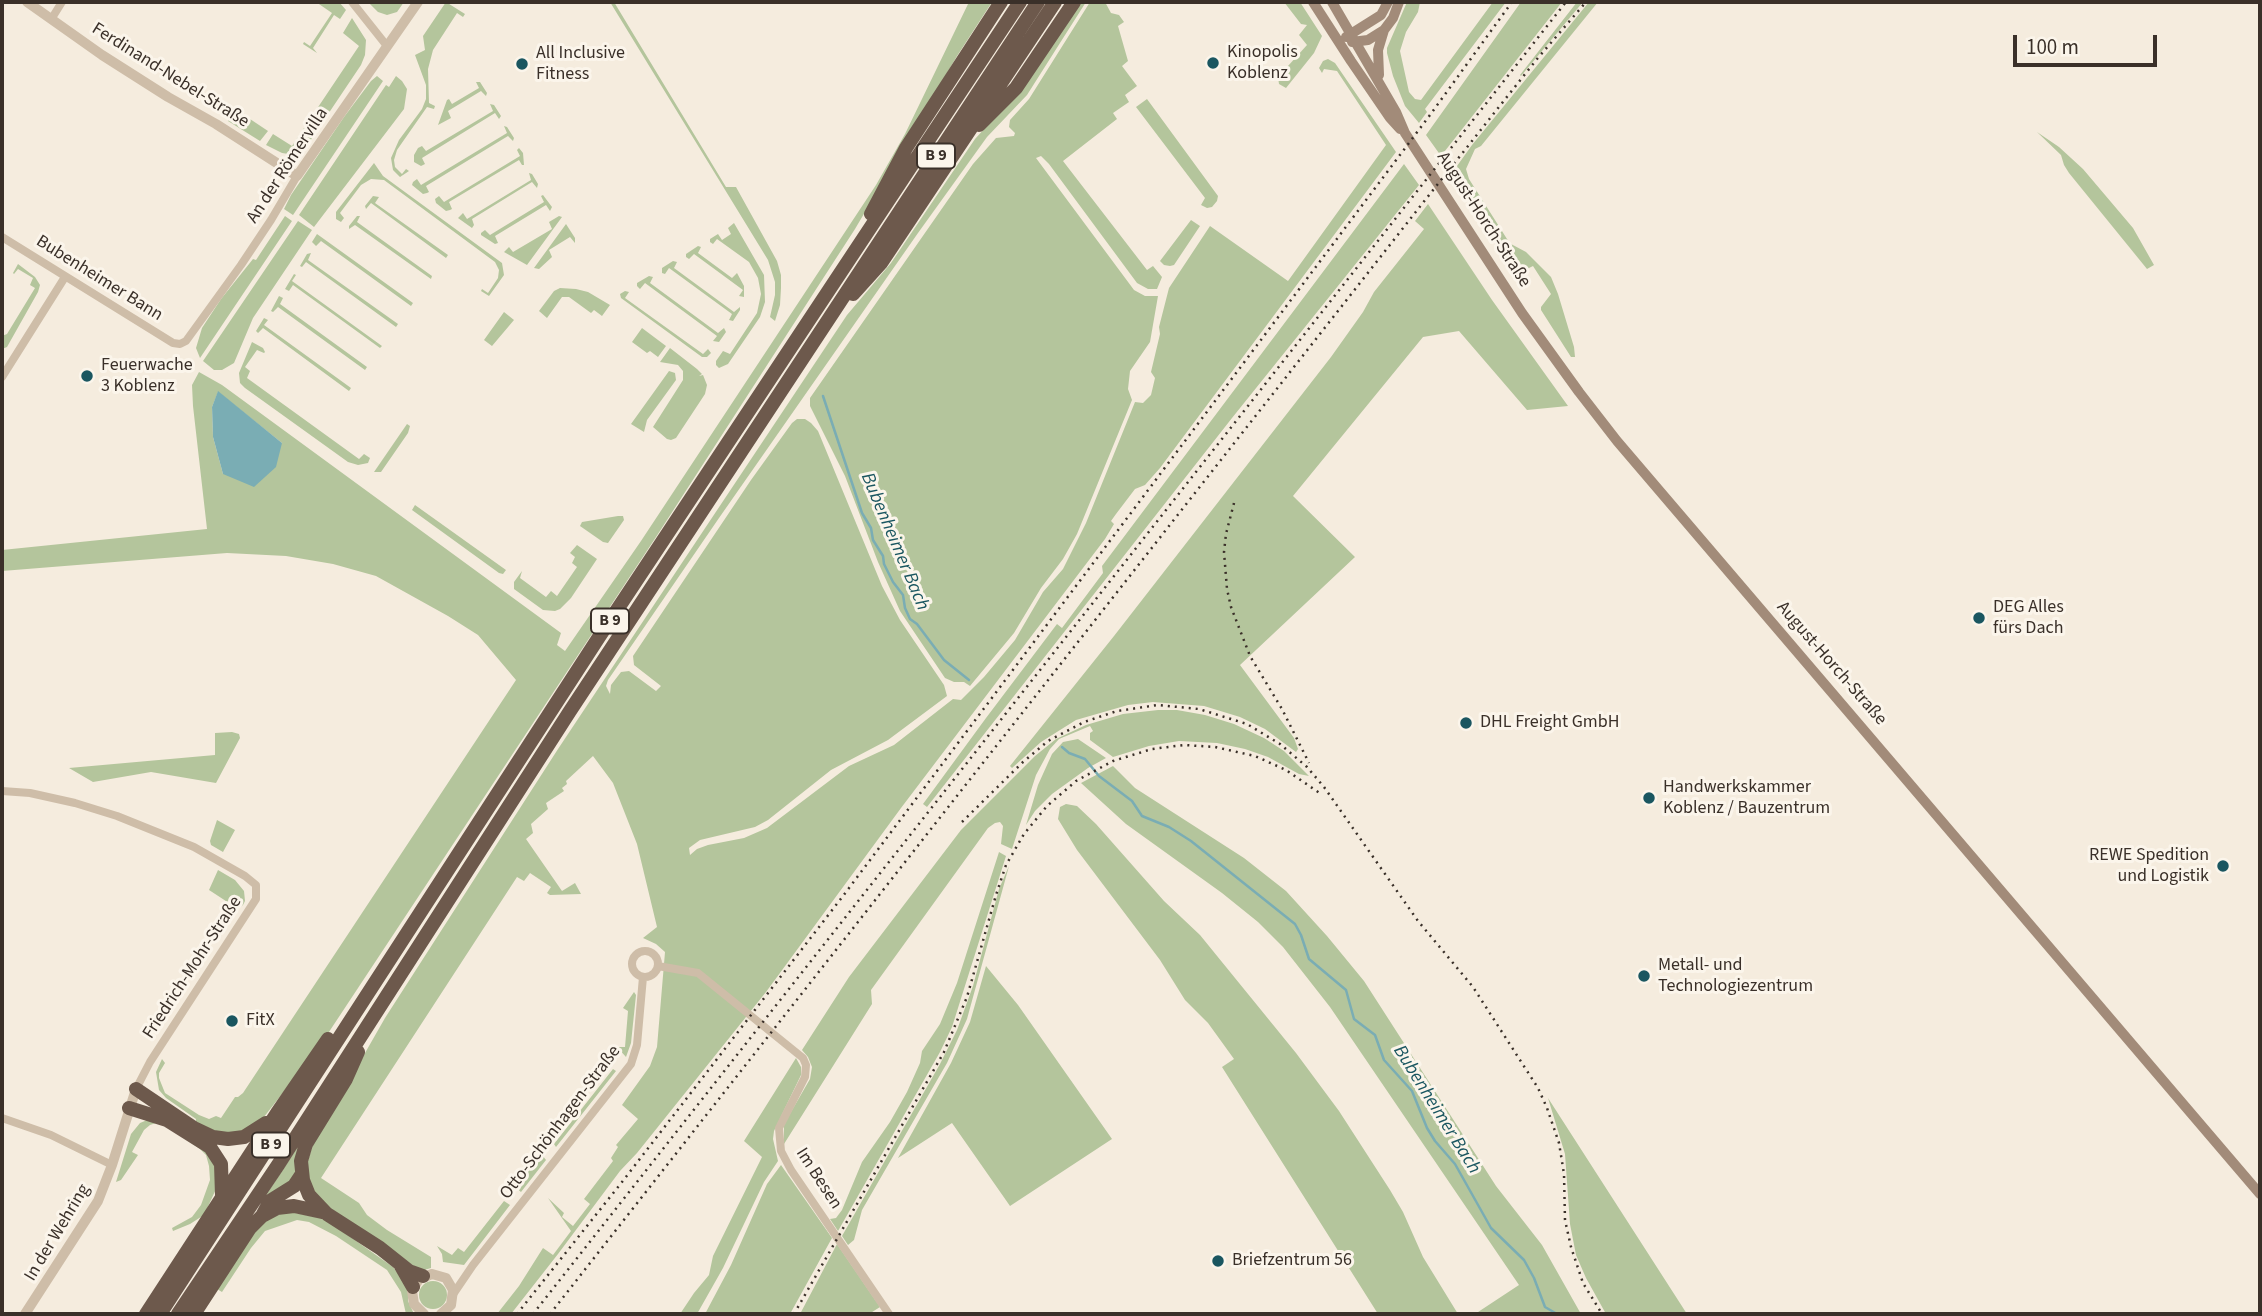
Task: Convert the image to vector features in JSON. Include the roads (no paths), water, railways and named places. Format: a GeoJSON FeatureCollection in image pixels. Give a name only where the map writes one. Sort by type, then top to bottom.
{"type":"FeatureCollection","features":[{"type":"Feature","properties":{"kind":"highway"},"geometry":{"type":"LineString","coordinates":[[843,268],[898,160],[1001,2]]}},
{"type":"Feature","properties":{"kind":"highway","name":"B 9"},"geometry":{"type":"LineString","coordinates":[[160,1314],[599,637],[1020,2]]}},
{"type":"Feature","properties":{"kind":"highway","name":"B 9"},"geometry":{"type":"LineString","coordinates":[[178,1314],[278,1166],[569,711],[1038,2]]}},
{"type":"Feature","properties":{"kind":"highway"},"geometry":{"type":"LineString","coordinates":[[834,310],[853,294],[881,263],[1055,2]]}},
{"type":"Feature","properties":{"kind":"highway"},"geometry":{"type":"LineString","coordinates":[[965,138],[1016,88],[1074,2]]}},
{"type":"Feature","properties":{"kind":"highway"},"geometry":{"type":"LineString","coordinates":[[146,1314],[277,1113],[361,993],[380,976]]}},
{"type":"Feature","properties":{"kind":"highway"},"geometry":{"type":"LineString","coordinates":[[327,1214],[309,1195],[301,1161],[306,1144],[356,1059],[366,1028]]}},
{"type":"Feature","properties":{"kind":"highway"},"geometry":{"type":"LineString","coordinates":[[136,1089],[194,1128],[221,1138],[237,1138],[251,1134],[277,1113]]}},
{"type":"Feature","properties":{"kind":"highway"},"geometry":{"type":"LineString","coordinates":[[130,1108],[167,1120],[210,1147],[221,1164],[222,1197]]}},
{"type":"Feature","properties":{"kind":"highway"},"geometry":{"type":"LineString","coordinates":[[194,1314],[270,1202],[294,1186],[302,1174]]}},
{"type":"Feature","properties":{"kind":"highway"},"geometry":{"type":"LineString","coordinates":[[262,1216],[277,1208],[294,1206],[327,1214],[380,1248],[418,1281]]}},
{"type":"Feature","properties":{"kind":"main road","name":"August-Horch-Straße"},"geometry":{"type":"LineString","coordinates":[[1313,2],[1390,118],[1405,134],[1522,313],[1566,376],[1614,437],[2260,1194]]}},
{"type":"Feature","properties":{"kind":"main road","name":"August-Horch-Straße"},"geometry":{"type":"LineString","coordinates":[[1332,2],[1396,112],[1405,134]]}},
{"type":"Feature","properties":{"kind":"main road"},"geometry":{"type":"LineString","coordinates":[[1354,38],[1369,22],[1381,15],[1388,2]]}},
{"type":"Feature","properties":{"kind":"main road"},"geometry":{"type":"LineString","coordinates":[[1381,85],[1378,50],[1384,30],[1393,18],[1399,2]]}},
{"type":"Feature","properties":{"kind":"main road"},"geometry":{"type":"LineString","coordinates":[[1338,12],[1369,22]]}},
{"type":"Feature","properties":{"kind":"main road"},"geometry":{"type":"LineString","coordinates":[[1338,42],[1354,38],[1368,40],[1384,30]]}},
{"type":"Feature","properties":{"kind":"street","name":"Ferdinand-Nebel-Straße"},"geometry":{"type":"LineString","coordinates":[[27,2],[102,55],[297,176]]}},
{"type":"Feature","properties":{"kind":"street"},"geometry":{"type":"LineString","coordinates":[[52,18],[62,2]]}},
{"type":"Feature","properties":{"kind":"street"},"geometry":{"type":"LineString","coordinates":[[352,2],[387,46]]}},
{"type":"Feature","properties":{"kind":"street","name":"An der Römervilla"},"geometry":{"type":"LineString","coordinates":[[180,344],[186,341],[241,265],[297,176],[418,2]]}},
{"type":"Feature","properties":{"kind":"street","name":"Bubenheimer Bann"},"geometry":{"type":"LineString","coordinates":[[2,237],[173,344],[180,344]]}},
{"type":"Feature","properties":{"kind":"street"},"geometry":{"type":"LineString","coordinates":[[2,377],[65,277]]}},
{"type":"Feature","properties":{"kind":"street","name":"Friedrich-Mohr-Straße"},"geometry":{"type":"LineString","coordinates":[[2,791],[30,793],[117,816],[194,847],[245,876],[256,886],[256,899],[149,1062],[136,1089],[112,1165]]}},
{"type":"Feature","properties":{"kind":"street","name":"Otto-Schönhagen-Straße"},"geometry":{"type":"LineString","coordinates":[[454,1293],[466,1273],[631,1064],[637,1045],[643,977],[635,972],[632,966],[637,954],[643,951],[650,952],[657,959],[658,966]]}},
{"type":"Feature","properties":{"kind":"street"},"geometry":{"type":"LineString","coordinates":[[643,977],[653,975],[658,966]]}},
{"type":"Feature","properties":{"kind":"street","name":"Im Besen"},"geometry":{"type":"LineString","coordinates":[[658,966],[698,973],[803,1058],[806,1065],[805,1077],[779,1128],[781,1151],[791,1170],[889,1314]]}},
{"type":"Feature","properties":{"kind":"street"},"geometry":{"type":"LineString","coordinates":[[2,1118],[51,1135],[112,1165]]}},
{"type":"Feature","properties":{"kind":"street","name":"In der Wehring"},"geometry":{"type":"LineString","coordinates":[[25,1314],[98,1201],[112,1165]]}},
{"type":"Feature","properties":{"kind":"street"},"geometry":{"type":"LineString","coordinates":[[421,1313],[412,1300],[418,1281],[436,1274],[446,1278],[466,1273]]}},
{"type":"Feature","properties":{"kind":"street"},"geometry":{"type":"LineString","coordinates":[[441,1314],[451,1305],[454,1293],[446,1278]]}},
{"type":"Feature","properties":{"kind":"water"},"geometry":{"type":"Polygon","coordinates":[[[218,391],[282,443],[276,467],[254,487],[223,474],[213,437],[212,407],[218,391]]]}},
{"type":"Feature","properties":{"kind":"waterway","name":"Bubenheimer Bach"},"geometry":{"type":"LineString","coordinates":[[823,396],[862,513],[871,528],[873,540],[883,556],[884,564],[903,595],[910,619],[917,624],[944,660],[969,680]]}},
{"type":"Feature","properties":{"kind":"waterway","name":"Bubenheimer Bach"},"geometry":{"type":"LineString","coordinates":[[1062,747],[1085,759],[1099,776],[1132,801],[1142,816],[1169,827],[1191,841],[1295,924],[1309,959],[1346,990],[1354,1019],[1375,1035],[1384,1060],[1412,1091],[1427,1128],[1455,1164],[1491,1228],[1524,1260],[1545,1307],[1557,1314]]}},
{"type":"Feature","properties":{"kind":"railway"},"geometry":{"type":"LineString","coordinates":[[517,1314],[843,896],[1512,2]]}},
{"type":"Feature","properties":{"kind":"railway"},"geometry":{"type":"LineString","coordinates":[[533,1314],[1566,2]]}},
{"type":"Feature","properties":{"kind":"railway"},"geometry":{"type":"LineString","coordinates":[[550,1314],[1422,204],[1537,59],[1586,2]]}},
{"type":"Feature","properties":{"kind":"railway"},"geometry":{"type":"LineString","coordinates":[[1234,503],[1224,552],[1231,607],[1250,656],[1282,709],[1309,763]]}},
{"type":"Feature","properties":{"kind":"railway"},"geometry":{"type":"LineString","coordinates":[[962,822],[1048,741],[1084,722],[1117,711],[1158,705],[1199,709],[1247,724],[1280,744],[1307,767],[1324,787],[1418,921],[1473,987],[1538,1088],[1559,1143],[1564,1174],[1565,1220],[1571,1247],[1583,1283],[1602,1314]]}},
{"type":"Feature","properties":{"kind":"railway"},"geometry":{"type":"LineString","coordinates":[[794,1314],[944,1052],[967,997],[1006,865],[1024,834],[1047,806],[1076,781],[1113,761],[1152,749],[1184,745],[1215,747],[1255,756],[1286,770],[1321,794]]}},
{"type":"Feature","properties":{"kind":"place","name":"Kinopolis Koblenz"},"geometry":{"type":"Point","coordinates":[1213,63]}},
{"type":"Feature","properties":{"kind":"place","name":"All Inclusive Fitness"},"geometry":{"type":"Point","coordinates":[522,64]}},
{"type":"Feature","properties":{"kind":"place","name":"Feuerwache 3 Koblenz"},"geometry":{"type":"Point","coordinates":[87,376]}},
{"type":"Feature","properties":{"kind":"place","name":"DEG Alles fürs Dach"},"geometry":{"type":"Point","coordinates":[1979,618]}},
{"type":"Feature","properties":{"kind":"place","name":"DHL Freight GmbH"},"geometry":{"type":"Point","coordinates":[1466,723]}},
{"type":"Feature","properties":{"kind":"place","name":"Handwerkskammer Koblenz / Bauzentrum"},"geometry":{"type":"Point","coordinates":[1649,798]}},
{"type":"Feature","properties":{"kind":"place","name":"REWE Spedition und Logistik"},"geometry":{"type":"Point","coordinates":[2223,866]}},
{"type":"Feature","properties":{"kind":"place","name":"Metall- und Technologiezentrum"},"geometry":{"type":"Point","coordinates":[1644,976]}},
{"type":"Feature","properties":{"kind":"place","name":"FitX"},"geometry":{"type":"Point","coordinates":[232,1021]}},
{"type":"Feature","properties":{"kind":"place","name":"Briefzentrum 56"},"geometry":{"type":"Point","coordinates":[1218,1261]}}]}
